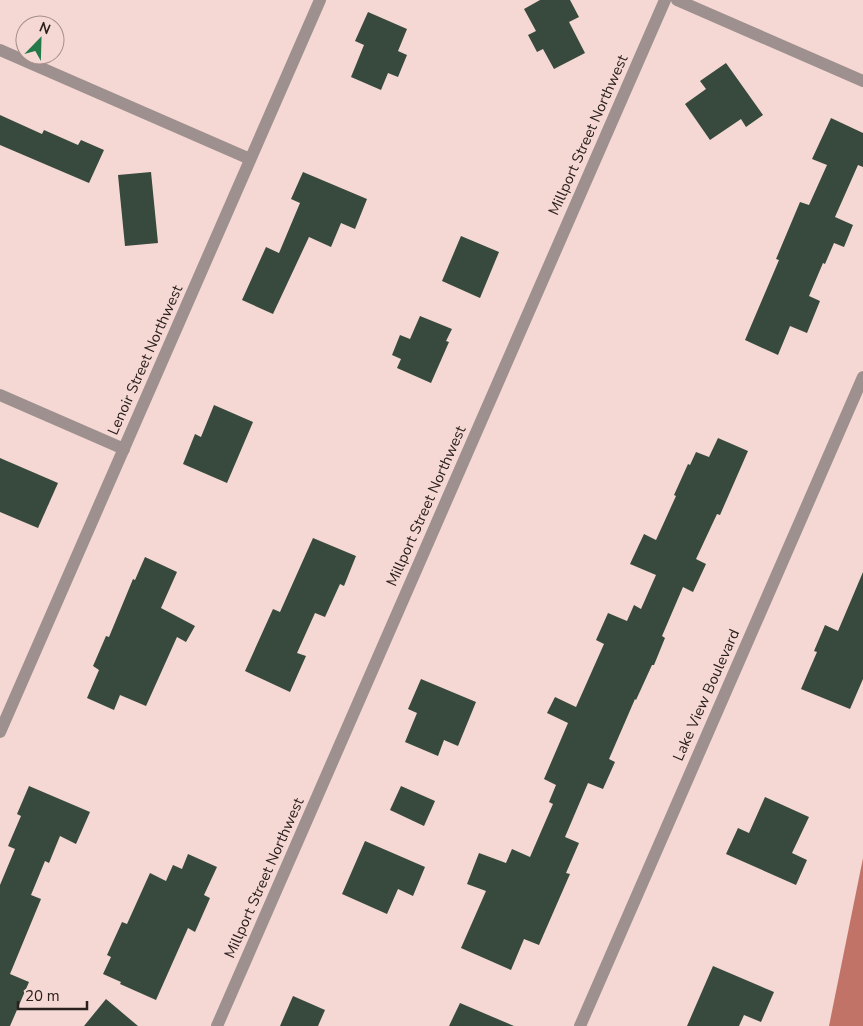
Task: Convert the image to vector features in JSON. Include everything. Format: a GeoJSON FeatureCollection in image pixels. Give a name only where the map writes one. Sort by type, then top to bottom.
{"type":"FeatureCollection","features":[{"type":"Feature","properties":{"kind":"street","name":"Lenoir Street Northwest"},"geometry":{"type":"LineString","coordinates":[[0,732],[320,0]]}},
{"type":"Feature","properties":{"kind":"street","name":"Millport Street Northwest"},"geometry":{"type":"LineString","coordinates":[[217,1026],[665,0]]}},
{"type":"Feature","properties":{"kind":"street"},"geometry":{"type":"LineString","coordinates":[[677,0],[863,81]]}},
{"type":"Feature","properties":{"kind":"street"},"geometry":{"type":"LineString","coordinates":[[0,50],[250,159]]}},
{"type":"Feature","properties":{"kind":"street","name":"Lake View Boulevard"},"geometry":{"type":"LineString","coordinates":[[580,1026],[863,377]]}},
{"type":"Feature","properties":{"kind":"street"},"geometry":{"type":"LineString","coordinates":[[0,394],[124,449]]}},
{"type":"Feature","properties":{"kind":"shaded area"},"geometry":{"type":"Polygon","coordinates":[[[863,858],[863,1026],[829,1026],[863,858]]]}},
{"type":"Feature","properties":{"kind":"building"},"geometry":{"type":"Polygon","coordinates":[[[540,0],[570,0],[579,17],[569,22],[585,53],[554,69],[543,49],[537,52],[528,35],[536,31],[524,9],[540,0]]]}},
{"type":"Feature","properties":{"kind":"building"},"geometry":{"type":"Polygon","coordinates":[[[368,12],[407,29],[398,51],[407,55],[398,77],[388,73],[381,90],[351,77],[364,45],[355,41],[368,12]]]}},
{"type":"Feature","properties":{"kind":"building"},"geometry":{"type":"Polygon","coordinates":[[[726,63],[763,115],[746,127],[741,119],[710,140],[685,104],[706,89],[700,81],[726,63]]]}},
{"type":"Feature","properties":{"kind":"building"},"geometry":{"type":"Polygon","coordinates":[[[0,115],[42,134],[44,130],[78,145],[81,140],[104,150],[89,183],[0,145],[0,115]]]}},
{"type":"Feature","properties":{"kind":"building"},"geometry":{"type":"Polygon","coordinates":[[[831,118],[863,133],[863,167],[858,165],[835,217],[853,225],[844,247],[834,243],[825,264],[823,263],[809,296],[820,301],[807,333],[790,326],[778,355],[745,340],[779,260],[776,259],[800,202],[809,205],[827,165],[812,159],[831,118]]]}},
{"type":"Feature","properties":{"kind":"building"},"geometry":{"type":"Polygon","coordinates":[[[151,172],[158,243],[125,246],[118,175],[151,172]]]}},
{"type":"Feature","properties":{"kind":"building"},"geometry":{"type":"Polygon","coordinates":[[[303,172],[367,199],[355,229],[341,223],[331,247],[309,237],[273,314],[242,300],[266,247],[279,253],[300,203],[291,199],[303,172]]]}},
{"type":"Feature","properties":{"kind":"building"},"geometry":{"type":"Polygon","coordinates":[[[461,236],[499,252],[480,298],[442,281],[461,236]]]}},
{"type":"Feature","properties":{"kind":"building"},"geometry":{"type":"Polygon","coordinates":[[[420,316],[452,329],[446,341],[449,342],[431,383],[397,368],[401,359],[392,355],[400,335],[410,339],[420,316]]]}},
{"type":"Feature","properties":{"kind":"building"},"geometry":{"type":"Polygon","coordinates":[[[214,405],[253,422],[227,483],[183,464],[195,434],[201,437],[214,405]]]}},
{"type":"Feature","properties":{"kind":"building"},"geometry":{"type":"Polygon","coordinates":[[[718,438],[748,451],[720,515],[717,514],[696,559],[706,564],[693,592],[683,587],[662,636],[665,638],[654,665],[652,665],[635,699],[609,759],[615,762],[603,789],[588,783],[565,837],[579,843],[566,873],[570,874],[539,945],[524,939],[511,970],[461,948],[486,891],[467,884],[479,853],[506,863],[512,849],[530,857],[553,804],[549,802],[556,785],[544,779],[568,723],[547,713],[555,697],[576,707],[604,644],[596,640],[608,613],[627,621],[634,605],[641,609],[656,575],[630,564],[644,534],[656,540],[688,464],[690,465],[696,452],[709,457],[718,438]]]}},
{"type":"Feature","properties":{"kind":"building"},"geometry":{"type":"Polygon","coordinates":[[[0,458],[58,483],[38,528],[0,512],[0,458]]]}},
{"type":"Feature","properties":{"kind":"building"},"geometry":{"type":"Polygon","coordinates":[[[313,538],[356,556],[344,586],[340,584],[325,617],[315,613],[297,653],[306,656],[290,692],[245,671],[273,609],[280,612],[313,538]]]}},
{"type":"Feature","properties":{"kind":"building"},"geometry":{"type":"Polygon","coordinates":[[[145,557],[177,572],[161,608],[195,626],[186,642],[177,637],[146,706],[120,695],[114,710],[87,698],[99,670],[93,666],[106,636],[109,637],[133,579],[135,580],[145,557]]]}},
{"type":"Feature","properties":{"kind":"building"},"geometry":{"type":"Polygon","coordinates":[[[863,572],[863,679],[850,709],[801,689],[817,652],[814,651],[825,625],[838,631],[863,572]]]}},
{"type":"Feature","properties":{"kind":"building"},"geometry":{"type":"Polygon","coordinates":[[[421,679],[476,702],[458,746],[444,740],[438,756],[405,742],[417,713],[408,709],[421,679]]]}},
{"type":"Feature","properties":{"kind":"building"},"geometry":{"type":"Polygon","coordinates":[[[29,786],[90,812],[76,844],[60,836],[49,863],[45,861],[31,895],[41,899],[10,974],[29,982],[10,1026],[0,1026],[0,885],[15,849],[8,846],[21,816],[17,814],[29,786]]]}},
{"type":"Feature","properties":{"kind":"building"},"geometry":{"type":"Polygon","coordinates":[[[401,786],[435,801],[424,826],[390,810],[401,786]]]}},
{"type":"Feature","properties":{"kind":"building"},"geometry":{"type":"Polygon","coordinates":[[[765,797],[809,817],[792,853],[807,860],[796,885],[726,854],[738,828],[749,833],[765,797]]]}},
{"type":"Feature","properties":{"kind":"building"},"geometry":{"type":"Polygon","coordinates":[[[365,841],[425,867],[413,896],[398,889],[387,914],[342,894],[365,841]]]}},
{"type":"Feature","properties":{"kind":"building"},"geometry":{"type":"Polygon","coordinates":[[[188,854],[217,867],[204,895],[210,898],[195,932],[188,928],[156,1000],[103,974],[111,957],[107,955],[122,922],[127,924],[150,873],[166,881],[173,865],[182,869],[188,854]]]}},
{"type":"Feature","properties":{"kind":"building"},"geometry":{"type":"Polygon","coordinates":[[[713,966],[774,992],[761,1022],[744,1015],[739,1026],[687,1026],[713,966]]]}},
{"type":"Feature","properties":{"kind":"building"},"geometry":{"type":"Polygon","coordinates":[[[293,996],[325,1010],[318,1026],[280,1026],[293,996]]]}},
{"type":"Feature","properties":{"kind":"building"},"geometry":{"type":"Polygon","coordinates":[[[106,999],[138,1026],[84,1026],[106,999]]]}},
{"type":"Feature","properties":{"kind":"building"},"geometry":{"type":"Polygon","coordinates":[[[460,1003],[514,1026],[449,1026],[460,1003]]]}}]}
